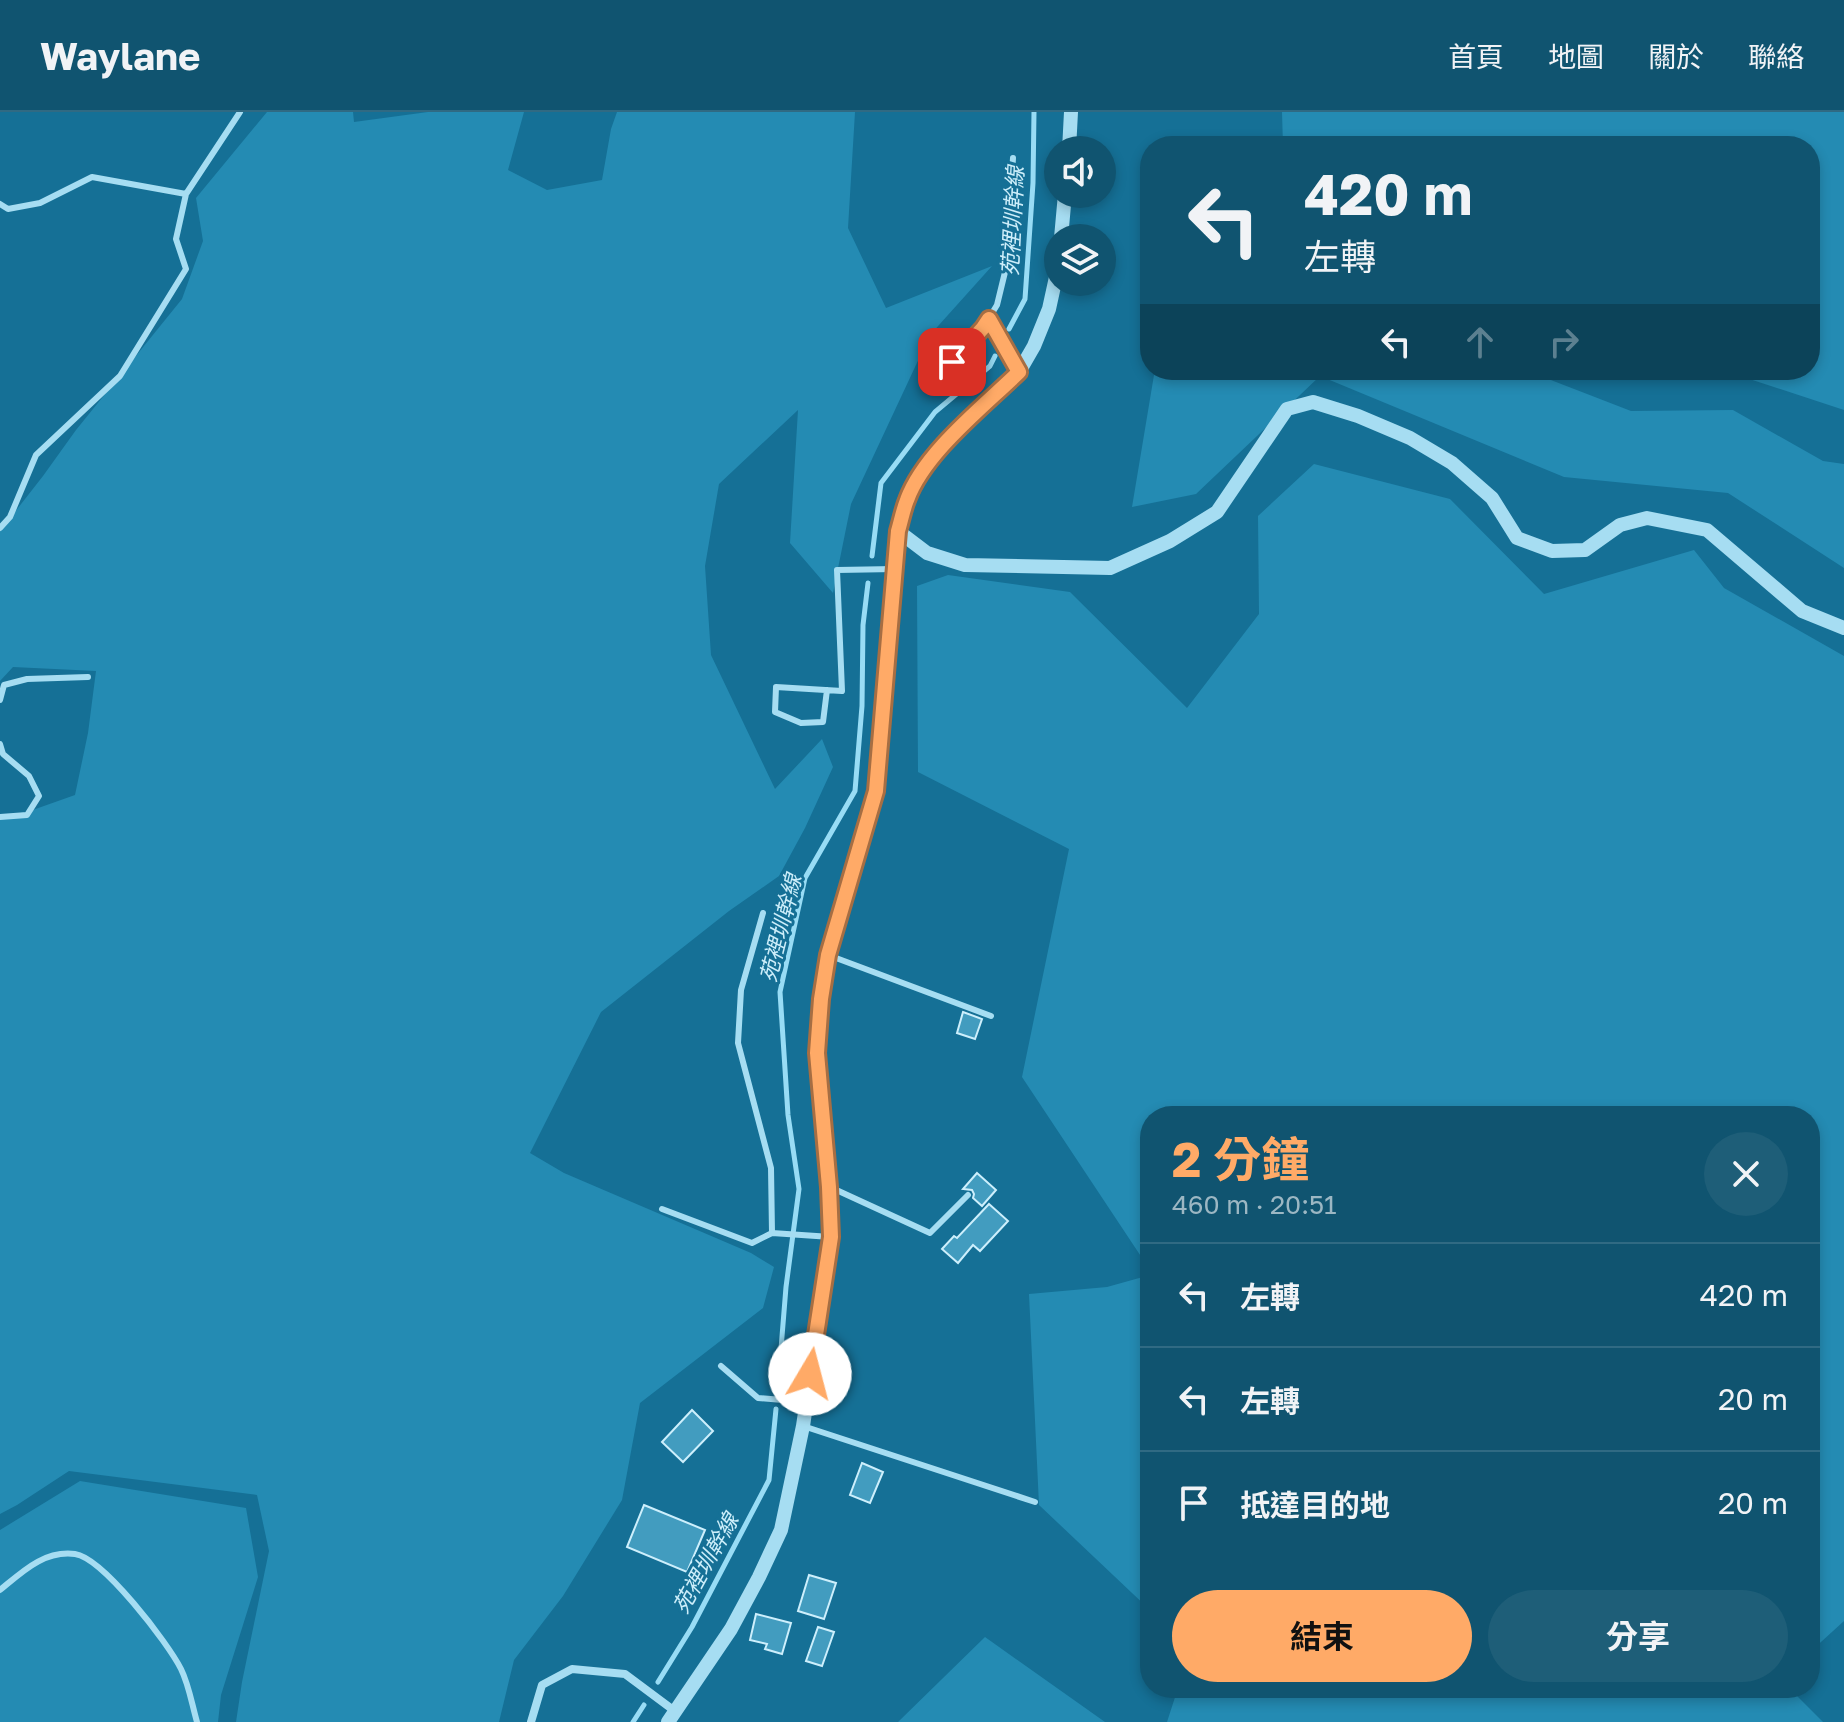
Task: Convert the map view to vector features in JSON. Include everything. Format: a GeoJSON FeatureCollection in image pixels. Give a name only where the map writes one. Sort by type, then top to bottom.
{"type":"FeatureCollection","features":[{"type":"Feature","properties":{"kind":"street"},"geometry":{"type":"LineString","coordinates":[[1070,136],[1071,112]]}},
{"type":"Feature","properties":{"kind":"street"},"geometry":{"type":"LineString","coordinates":[[531,1722],[542,1685],[572,1669],[625,1674],[672,1717],[731,1629],[781,1530],[803,1426],[831,1237],[817,1053],[821,999],[828,955],[876,791],[898,531],[907,499],[921,473],[941,447],[1019,372],[1034,346],[1052,296]]}},
{"type":"Feature","properties":{"kind":"street"},"geometry":{"type":"LineString","coordinates":[[898,531],[927,553],[965,565],[1110,568],[1170,541],[1217,512],[1287,409],[1313,402],[1358,416],[1410,438],[1452,463],[1492,498],[1517,538],[1552,551],[1585,550],[1620,525],[1647,518],[1707,530],[1802,611],[1844,628]]}},
{"type":"Feature","properties":{"kind":"lane"},"geometry":{"type":"LineString","coordinates":[[0,528],[10,517],[36,455],[120,376],[186,269],[176,239],[186,194],[240,112]]}},
{"type":"Feature","properties":{"kind":"lane"},"geometry":{"type":"LineString","coordinates":[[952,362],[983,328],[997,305],[1006,268],[1013,158]]}},
{"type":"Feature","properties":{"kind":"lane"},"geometry":{"type":"LineString","coordinates":[[0,204],[8,209],[40,203],[92,177],[186,194]]}},
{"type":"Feature","properties":{"kind":"lane"},"geometry":{"type":"LineString","coordinates":[[989,319],[1019,372]]}},
{"type":"Feature","properties":{"kind":"lane"},"geometry":{"type":"LineString","coordinates":[[827,690],[823,722],[801,723],[775,712],[776,687],[827,690],[842,691],[837,570],[895,569]]}},
{"type":"Feature","properties":{"kind":"lane"},"geometry":{"type":"LineString","coordinates":[[0,700],[4,685],[27,679],[88,677]]}},
{"type":"Feature","properties":{"kind":"lane"},"geometry":{"type":"LineString","coordinates":[[0,744],[3,754],[29,776],[39,796],[27,815],[0,817]]}},
{"type":"Feature","properties":{"kind":"lane"},"geometry":{"type":"LineString","coordinates":[[763,913],[741,990],[738,1043],[771,1168],[772,1233]]}},
{"type":"Feature","properties":{"kind":"lane"},"geometry":{"type":"LineString","coordinates":[[828,955],[991,1016]]}},
{"type":"Feature","properties":{"kind":"lane"},"geometry":{"type":"LineString","coordinates":[[829,1187],[930,1233],[968,1195]]}},
{"type":"Feature","properties":{"kind":"lane"},"geometry":{"type":"LineString","coordinates":[[662,1209],[752,1243],[772,1233],[831,1237]]}},
{"type":"Feature","properties":{"kind":"lane"},"geometry":{"type":"LineString","coordinates":[[721,1366],[758,1398],[806,1402]]}},
{"type":"Feature","properties":{"kind":"lane"},"geometry":{"type":"LineString","coordinates":[[803,1426],[1035,1502]]}},
{"type":"Feature","properties":{"kind":"lane"},"geometry":{"type":"LineString","coordinates":[[0,1590],[36,1561],[62,1554],[77,1554],[91,1561],[130,1599],[164,1642],[182,1670],[197,1722]]}},
{"type":"Feature","properties":{"kind":"shaded area"},"geometry":{"type":"Polygon","coordinates":[[[267,112],[353,112],[354,122],[428,112],[524,112],[508,170],[547,190],[602,180],[617,112],[855,112],[848,228],[886,308],[992,266],[930,335],[851,504],[833,593],[790,543],[798,410],[719,484],[705,566],[711,655],[775,789],[822,739],[833,767],[779,876],[729,911],[601,1012],[530,1153],[564,1173],[751,1253],[774,1267],[763,1308],[640,1403],[622,1500],[563,1596],[514,1660],[499,1722],[236,1722],[269,1551],[257,1495],[69,1471],[0,1514],[0,816],[27,812],[75,795],[88,733],[96,671],[13,667],[0,681],[0,531],[76,430],[182,299],[203,241],[196,198],[267,112]]]}},
{"type":"Feature","properties":{"kind":"shaded area"},"geometry":{"type":"Polygon","coordinates":[[[1282,112],[1844,112],[1844,410],[1752,380],[1820,380],[1820,136],[1283,136],[1282,112]]]}},
{"type":"Feature","properties":{"kind":"shaded area"},"geometry":{"type":"Polygon","coordinates":[[[1153,380],[1316,380],[1196,494],[1132,507],[1153,380]]]}},
{"type":"Feature","properties":{"kind":"shaded area"},"geometry":{"type":"Polygon","coordinates":[[[1330,380],[1551,380],[1631,411],[1733,410],[1823,461],[1844,464],[1844,568],[1728,493],[1564,477],[1330,380]]]}},
{"type":"Feature","properties":{"kind":"shaded area"},"geometry":{"type":"Polygon","coordinates":[[[1314,464],[1450,499],[1544,594],[1694,550],[1724,588],[1844,656],[1844,1621],[1820,1643],[1820,1106],[1140,1106],[1140,1255],[1022,1077],[1069,849],[918,772],[917,586],[948,575],[1070,592],[1187,708],[1259,614],[1258,516],[1314,464]]]}},
{"type":"Feature","properties":{"kind":"shaded area"},"geometry":{"type":"Polygon","coordinates":[[[1140,1278],[1140,1601],[1039,1505],[1029,1294],[1107,1287],[1140,1278]]]}},
{"type":"Feature","properties":{"kind":"shaded area"},"geometry":{"type":"Polygon","coordinates":[[[80,1481],[246,1508],[258,1577],[221,1695],[218,1722],[0,1722],[0,1530],[80,1481]]]}},
{"type":"Feature","properties":{"kind":"shaded area"},"geometry":{"type":"Polygon","coordinates":[[[985,1637],[1105,1722],[898,1722],[985,1637]]]}},
{"type":"Feature","properties":{"kind":"shaded area"},"geometry":{"type":"Polygon","coordinates":[[[1175,1698],[1799,1698],[1823,1722],[1167,1722],[1175,1698]]]}},
{"type":"Feature","properties":{"kind":"building"},"geometry":{"type":"Polygon","coordinates":[[[963,1012],[982,1019],[975,1039],[957,1033],[963,1012]]]}},
{"type":"Feature","properties":{"kind":"building"},"geometry":{"type":"Polygon","coordinates":[[[977,1173],[996,1190],[982,1206],[973,1198],[972,1190],[963,1189],[977,1173]]]}},
{"type":"Feature","properties":{"kind":"building"},"geometry":{"type":"Polygon","coordinates":[[[989,1204],[1008,1221],[980,1251],[973,1245],[958,1263],[942,1249],[954,1236],[957,1238],[989,1204]]]}},
{"type":"Feature","properties":{"kind":"building"},"geometry":{"type":"Polygon","coordinates":[[[692,1410],[713,1431],[683,1462],[662,1442],[692,1410]]]}},
{"type":"Feature","properties":{"kind":"building"},"geometry":{"type":"Polygon","coordinates":[[[862,1463],[883,1472],[870,1503],[850,1495],[862,1463]]]}},
{"type":"Feature","properties":{"kind":"building"},"geometry":{"type":"Polygon","coordinates":[[[644,1505],[705,1530],[687,1572],[627,1547],[644,1505]]]}},
{"type":"Feature","properties":{"kind":"building"},"geometry":{"type":"Polygon","coordinates":[[[809,1575],[836,1583],[824,1619],[798,1611],[809,1575]]]}},
{"type":"Feature","properties":{"kind":"building"},"geometry":{"type":"Polygon","coordinates":[[[756,1614],[791,1623],[782,1654],[765,1649],[767,1644],[750,1640],[756,1614]]]}},
{"type":"Feature","properties":{"kind":"building"},"geometry":{"type":"Polygon","coordinates":[[[818,1627],[834,1632],[822,1666],[806,1661],[818,1627]]]}},
{"type":"Feature","properties":{"kind":"waterway","name":"苑裡圳幹線"},"geometry":{"type":"LineString","coordinates":[[1009,329],[1025,299],[1033,183],[1034,112]]}},
{"type":"Feature","properties":{"kind":"waterway","name":"苑裡圳幹線"},"geometry":{"type":"LineString","coordinates":[[872,556],[881,483],[935,412],[990,366],[995,356]]}},
{"type":"Feature","properties":{"kind":"waterway","name":"苑裡圳幹線"},"geometry":{"type":"LineString","coordinates":[[778,1386],[786,1287],[799,1189],[788,1115],[780,992],[805,878],[855,791],[868,583]]}},
{"type":"Feature","properties":{"kind":"waterway","name":"苑裡圳幹線"},"geometry":{"type":"LineString","coordinates":[[658,1682],[692,1627],[769,1480],[776,1409]]}},
{"type":"Feature","properties":{"kind":"waterway","name":"苑裡圳幹線"},"geometry":{"type":"LineString","coordinates":[[633,1722],[644,1705]]}},
{"type":"Feature","properties":{"kind":"route"},"geometry":{"type":"LineString","coordinates":[[810,1374],[831,1237],[817,1053],[821,999],[828,955],[876,791],[898,531],[907,499],[921,473],[941,447],[1019,372],[989,319],[952,362]]}}]}
